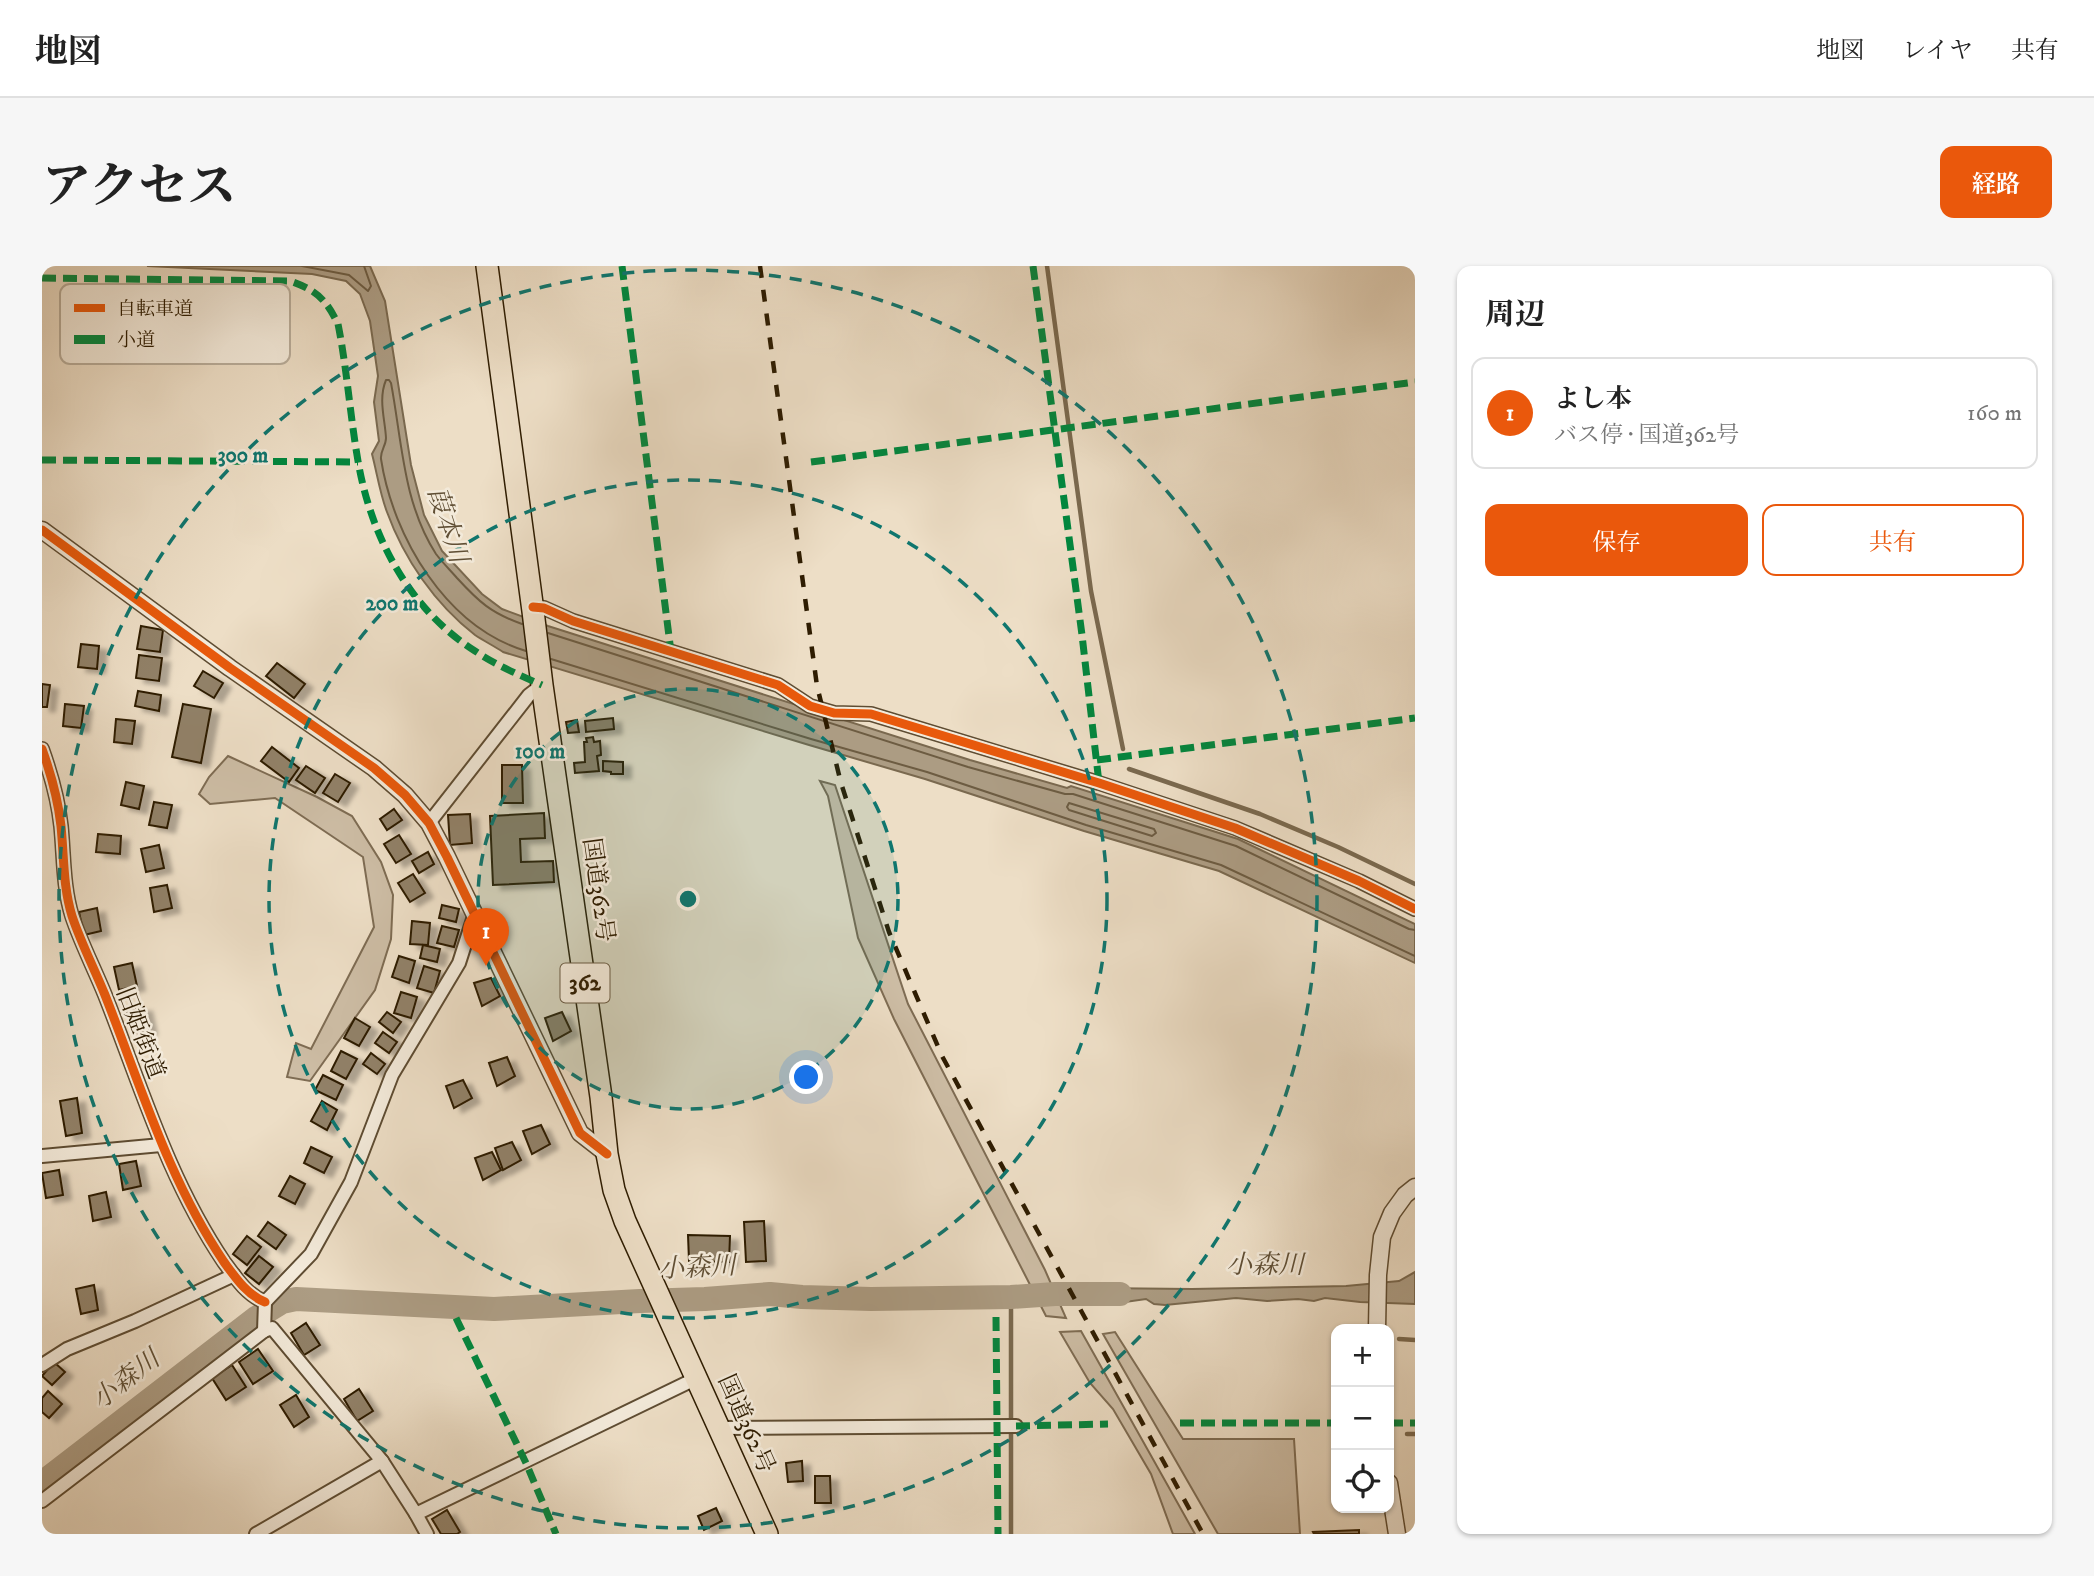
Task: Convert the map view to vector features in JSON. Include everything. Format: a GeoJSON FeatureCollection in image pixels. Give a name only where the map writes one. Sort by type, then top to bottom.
{"type":"FeatureCollection","features":[{"type":"Feature","properties":{"kind":"highway","name":"国道362号"},"geometry":{"type":"LineString","coordinates":[[487,266],[541,680],[614,1190],[653,1285],[767,1534]]}},
{"type":"Feature","properties":{"kind":"street"},"geometry":{"type":"LineString","coordinates":[[42,530],[230,668],[374,768],[405,795],[429,823],[580,1133],[607,1154]]}},
{"type":"Feature","properties":{"kind":"street"},"geometry":{"type":"LineString","coordinates":[[533,609],[544,608],[573,621],[778,685],[810,706],[834,713],[871,714],[1099,783],[1235,828],[1359,881],[1415,909]]}},
{"type":"Feature","properties":{"kind":"street"},"geometry":{"type":"LineString","coordinates":[[429,823],[541,680]]}},
{"type":"Feature","properties":{"kind":"street","name":"旧姫街道"},"geometry":{"type":"LineString","coordinates":[[42,749],[54,780],[72,914],[161,1145],[208,1237],[234,1275],[254,1298],[265,1302]]}},
{"type":"Feature","properties":{"kind":"street"},"geometry":{"type":"LineString","coordinates":[[264,1331],[265,1302],[311,1254],[351,1182],[392,1075],[458,963],[475,913]]}},
{"type":"Feature","properties":{"kind":"street"},"geometry":{"type":"LineString","coordinates":[[42,1156],[161,1145]]}},
{"type":"Feature","properties":{"kind":"street"},"geometry":{"type":"LineString","coordinates":[[1377,1322],[1382,1237],[1392,1213],[1405,1195],[1415,1187]]}},
{"type":"Feature","properties":{"kind":"street"},"geometry":{"type":"LineString","coordinates":[[42,1366],[67,1349],[234,1275]]}},
{"type":"Feature","properties":{"kind":"street"},"geometry":{"type":"LineString","coordinates":[[42,1501],[264,1331],[272,1328],[382,1461],[427,1534]]}},
{"type":"Feature","properties":{"kind":"street"},"geometry":{"type":"LineString","coordinates":[[416,1514],[697,1378]]}},
{"type":"Feature","properties":{"kind":"street"},"geometry":{"type":"LineString","coordinates":[[719,1429],[1010,1426]]}},
{"type":"Feature","properties":{"kind":"street"},"geometry":{"type":"LineString","coordinates":[[256,1534],[382,1461]]}},
{"type":"Feature","properties":{"kind":"street"},"geometry":{"type":"LineString","coordinates":[[1394,1513],[1397,1534]]}},
{"type":"Feature","properties":{"kind":"shaded area"},"geometry":{"type":"Polygon","coordinates":[[[228,756],[352,816],[381,862],[393,895],[391,939],[375,990],[310,1081],[287,1077],[296,1043],[311,1049],[374,927],[363,857],[275,798],[210,804],[199,794],[209,777],[228,756]]]}},
{"type":"Feature","properties":{"kind":"shaded area"},"geometry":{"type":"Polygon","coordinates":[[[820,781],[835,785],[908,1004],[1045,1270],[1066,1318],[1046,1316],[894,1019],[858,938],[828,796],[820,781]]]}},
{"type":"Feature","properties":{"kind":"shaded area"},"geometry":{"type":"Polygon","coordinates":[[[1081,1331],[1195,1534],[1173,1534],[1151,1474],[1113,1409],[1090,1383],[1060,1332],[1081,1331]]]}},
{"type":"Feature","properties":{"kind":"shaded area"},"geometry":{"type":"Polygon","coordinates":[[[1115,1332],[1183,1439],[1294,1439],[1300,1534],[1218,1534],[1103,1334],[1115,1332]]]}},
{"type":"Feature","properties":{"kind":"water"},"geometry":{"type":"Polygon","coordinates":[[[147,266],[370,266],[385,301],[411,465],[424,515],[442,551],[482,594],[502,609],[970,760],[1067,788],[1071,786],[1238,839],[1415,924],[1415,963],[1219,871],[503,652],[460,623],[434,595],[422,580],[394,530],[380,491],[372,454],[379,441],[374,402],[378,376],[370,321],[360,294],[346,281],[312,274],[147,266]]]}},
{"type":"Feature","properties":{"kind":"water"},"geometry":{"type":"Polygon","coordinates":[[[1415,1272],[1415,1304],[1325,1298],[1314,1301],[1267,1301],[1236,1298],[1165,1305],[1154,1304],[1146,1299],[1111,1304],[1083,1297],[1093,1288],[1346,1286],[1399,1281],[1415,1272]]]}},
{"type":"Feature","properties":{"kind":"building"},"geometry":{"type":"Polygon","coordinates":[[[141,626],[163,630],[160,652],[137,649],[141,626]]]}},
{"type":"Feature","properties":{"kind":"building"},"geometry":{"type":"Polygon","coordinates":[[[81,644],[99,646],[97,669],[78,667],[81,644]]]}},
{"type":"Feature","properties":{"kind":"building"},"geometry":{"type":"Polygon","coordinates":[[[139,655],[162,658],[159,681],[136,678],[139,655]]]}},
{"type":"Feature","properties":{"kind":"building"},"geometry":{"type":"Polygon","coordinates":[[[277,663],[305,684],[294,698],[266,676],[277,663]]]}},
{"type":"Feature","properties":{"kind":"building"},"geometry":{"type":"Polygon","coordinates":[[[203,671],[223,683],[214,698],[194,686],[203,671]]]}},
{"type":"Feature","properties":{"kind":"building"},"geometry":{"type":"Polygon","coordinates":[[[42,684],[50,685],[47,707],[42,707],[42,684]]]}},
{"type":"Feature","properties":{"kind":"building"},"geometry":{"type":"Polygon","coordinates":[[[138,691],[161,695],[159,711],[135,706],[138,691]]]}},
{"type":"Feature","properties":{"kind":"building"},"geometry":{"type":"Polygon","coordinates":[[[65,704],[84,706],[81,728],[63,726],[65,704]]]}},
{"type":"Feature","properties":{"kind":"building"},"geometry":{"type":"Polygon","coordinates":[[[183,704],[211,709],[201,763],[172,757],[183,704]]]}},
{"type":"Feature","properties":{"kind":"building"},"geometry":{"type":"Polygon","coordinates":[[[613,718],[614,729],[586,732],[585,721],[613,718]]]}},
{"type":"Feature","properties":{"kind":"building"},"geometry":{"type":"Polygon","coordinates":[[[116,719],[135,721],[132,744],[114,742],[116,719]]]}},
{"type":"Feature","properties":{"kind":"building"},"geometry":{"type":"Polygon","coordinates":[[[577,720],[579,732],[568,733],[566,722],[577,720]]]}},
{"type":"Feature","properties":{"kind":"building"},"geometry":{"type":"Polygon","coordinates":[[[593,737],[594,742],[600,741],[601,755],[597,756],[599,771],[575,773],[574,763],[585,762],[586,738],[593,737]]]}},
{"type":"Feature","properties":{"kind":"building"},"geometry":{"type":"Polygon","coordinates":[[[272,747],[299,768],[289,782],[261,761],[272,747]]]}},
{"type":"Feature","properties":{"kind":"building"},"geometry":{"type":"Polygon","coordinates":[[[603,761],[623,762],[623,774],[603,771],[603,761]]]}},
{"type":"Feature","properties":{"kind":"building"},"geometry":{"type":"Polygon","coordinates":[[[502,765],[522,765],[523,803],[502,803],[502,765]]]}},
{"type":"Feature","properties":{"kind":"building"},"geometry":{"type":"Polygon","coordinates":[[[306,766],[325,778],[315,793],[296,780],[306,766]]]}},
{"type":"Feature","properties":{"kind":"building"},"geometry":{"type":"Polygon","coordinates":[[[335,774],[350,783],[338,802],[323,793],[335,774]]]}},
{"type":"Feature","properties":{"kind":"building"},"geometry":{"type":"Polygon","coordinates":[[[126,782],[144,786],[139,809],[121,805],[126,782]]]}},
{"type":"Feature","properties":{"kind":"building"},"geometry":{"type":"Polygon","coordinates":[[[154,802],[172,805],[167,828],[149,825],[154,802]]]}},
{"type":"Feature","properties":{"kind":"building"},"geometry":{"type":"Polygon","coordinates":[[[394,809],[402,820],[387,830],[380,819],[394,809]]]}},
{"type":"Feature","properties":{"kind":"building"},"geometry":{"type":"Polygon","coordinates":[[[544,813],[545,838],[520,839],[521,862],[553,861],[554,882],[493,885],[490,816],[544,813]]]}},
{"type":"Feature","properties":{"kind":"building"},"geometry":{"type":"Polygon","coordinates":[[[470,814],[472,843],[450,845],[448,815],[470,814]]]}},
{"type":"Feature","properties":{"kind":"building"},"geometry":{"type":"Polygon","coordinates":[[[98,834],[121,836],[120,854],[96,852],[98,834]]]}},
{"type":"Feature","properties":{"kind":"building"},"geometry":{"type":"Polygon","coordinates":[[[399,835],[411,854],[396,863],[384,844],[399,835]]]}},
{"type":"Feature","properties":{"kind":"building"},"geometry":{"type":"Polygon","coordinates":[[[159,845],[164,868],[146,872],[141,849],[159,845]]]}},
{"type":"Feature","properties":{"kind":"building"},"geometry":{"type":"Polygon","coordinates":[[[428,852],[434,864],[419,873],[412,861],[428,852]]]}},
{"type":"Feature","properties":{"kind":"building"},"geometry":{"type":"Polygon","coordinates":[[[413,874],[425,893],[410,902],[398,883],[413,874]]]}},
{"type":"Feature","properties":{"kind":"building"},"geometry":{"type":"Polygon","coordinates":[[[167,885],[172,908],[154,912],[150,888],[167,885]]]}},
{"type":"Feature","properties":{"kind":"building"},"geometry":{"type":"Polygon","coordinates":[[[442,905],[459,909],[456,922],[439,918],[442,905]]]}},
{"type":"Feature","properties":{"kind":"building"},"geometry":{"type":"Polygon","coordinates":[[[97,908],[101,931],[84,935],[79,912],[97,908]]]}},
{"type":"Feature","properties":{"kind":"building"},"geometry":{"type":"Polygon","coordinates":[[[412,921],[430,923],[428,945],[410,944],[412,921]]]}},
{"type":"Feature","properties":{"kind":"building"},"geometry":{"type":"Polygon","coordinates":[[[442,926],[459,930],[454,947],[437,943],[442,926]]]}},
{"type":"Feature","properties":{"kind":"building"},"geometry":{"type":"Polygon","coordinates":[[[423,945],[440,949],[437,962],[420,958],[423,945]]]}},
{"type":"Feature","properties":{"kind":"building"},"geometry":{"type":"Polygon","coordinates":[[[399,956],[415,961],[409,983],[392,977],[399,956]]]}},
{"type":"Feature","properties":{"kind":"building"},"geometry":{"type":"Polygon","coordinates":[[[132,963],[137,986],[119,990],[114,967],[132,963]]]}},
{"type":"Feature","properties":{"kind":"building"},"geometry":{"type":"Polygon","coordinates":[[[424,966],[440,971],[434,993],[417,988],[424,966]]]}},
{"type":"Feature","properties":{"kind":"building"},"geometry":{"type":"Polygon","coordinates":[[[491,978],[500,996],[482,1006],[474,983],[491,978]]]}},
{"type":"Feature","properties":{"kind":"building"},"geometry":{"type":"Polygon","coordinates":[[[401,992],[417,997],[411,1018],[394,1013],[401,992]]]}},
{"type":"Feature","properties":{"kind":"building"},"geometry":{"type":"Polygon","coordinates":[[[144,1007],[149,1030],[132,1033],[127,1010],[144,1007]]]}},
{"type":"Feature","properties":{"kind":"building"},"geometry":{"type":"Polygon","coordinates":[[[387,1012],[401,1022],[393,1033],[379,1022],[387,1012]]]}},
{"type":"Feature","properties":{"kind":"building"},"geometry":{"type":"Polygon","coordinates":[[[562,1012],[571,1031],[553,1041],[545,1018],[562,1012]]]}},
{"type":"Feature","properties":{"kind":"building"},"geometry":{"type":"Polygon","coordinates":[[[355,1018],[370,1027],[359,1046],[344,1038],[355,1018]]]}},
{"type":"Feature","properties":{"kind":"building"},"geometry":{"type":"Polygon","coordinates":[[[383,1032],[397,1042],[389,1053],[375,1043],[383,1032]]]}},
{"type":"Feature","properties":{"kind":"building"},"geometry":{"type":"Polygon","coordinates":[[[341,1051],[357,1059],[346,1079],[331,1071],[341,1051]]]}},
{"type":"Feature","properties":{"kind":"building"},"geometry":{"type":"Polygon","coordinates":[[[371,1053],[385,1064],[377,1074],[363,1064],[371,1053]]]}},
{"type":"Feature","properties":{"kind":"building"},"geometry":{"type":"Polygon","coordinates":[[[507,1057],[515,1076],[497,1086],[489,1063],[507,1057]]]}},
{"type":"Feature","properties":{"kind":"building"},"geometry":{"type":"Polygon","coordinates":[[[323,1075],[343,1085],[336,1100],[315,1090],[323,1075]]]}},
{"type":"Feature","properties":{"kind":"building"},"geometry":{"type":"Polygon","coordinates":[[[463,1080],[472,1098],[454,1108],[446,1086],[463,1080]]]}},
{"type":"Feature","properties":{"kind":"building"},"geometry":{"type":"Polygon","coordinates":[[[77,1098],[82,1133],[66,1136],[60,1101],[77,1098]]]}},
{"type":"Feature","properties":{"kind":"building"},"geometry":{"type":"Polygon","coordinates":[[[322,1101],[337,1110],[327,1130],[311,1121],[322,1101]]]}},
{"type":"Feature","properties":{"kind":"building"},"geometry":{"type":"Polygon","coordinates":[[[541,1125],[550,1144],[532,1154],[523,1131],[541,1125]]]}},
{"type":"Feature","properties":{"kind":"building"},"geometry":{"type":"Polygon","coordinates":[[[512,1142],[521,1160],[503,1170],[495,1148],[512,1142]]]}},
{"type":"Feature","properties":{"kind":"building"},"geometry":{"type":"Polygon","coordinates":[[[311,1147],[332,1157],[324,1173],[304,1163],[311,1147]]]}},
{"type":"Feature","properties":{"kind":"building"},"geometry":{"type":"Polygon","coordinates":[[[492,1152],[501,1170],[483,1180],[475,1158],[492,1152]]]}},
{"type":"Feature","properties":{"kind":"building"},"geometry":{"type":"Polygon","coordinates":[[[136,1161],[141,1186],[123,1190],[119,1164],[136,1161]]]}},
{"type":"Feature","properties":{"kind":"building"},"geometry":{"type":"Polygon","coordinates":[[[59,1170],[63,1195],[46,1198],[42,1173],[59,1170]]]}},
{"type":"Feature","properties":{"kind":"building"},"geometry":{"type":"Polygon","coordinates":[[[290,1176],[305,1184],[295,1204],[279,1196],[290,1176]]]}},
{"type":"Feature","properties":{"kind":"building"},"geometry":{"type":"Polygon","coordinates":[[[106,1192],[111,1217],[93,1221],[89,1196],[106,1192]]]}},
{"type":"Feature","properties":{"kind":"building"},"geometry":{"type":"Polygon","coordinates":[[[764,1221],[766,1261],[746,1262],[744,1222],[764,1221]]]}},
{"type":"Feature","properties":{"kind":"building"},"geometry":{"type":"Polygon","coordinates":[[[268,1222],[286,1235],[276,1249],[258,1236],[268,1222]]]}},
{"type":"Feature","properties":{"kind":"building"},"geometry":{"type":"Polygon","coordinates":[[[688,1235],[730,1236],[729,1262],[689,1261],[688,1235]]]}},
{"type":"Feature","properties":{"kind":"building"},"geometry":{"type":"Polygon","coordinates":[[[247,1236],[261,1247],[247,1265],[233,1254],[247,1236]]]}},
{"type":"Feature","properties":{"kind":"building"},"geometry":{"type":"Polygon","coordinates":[[[259,1256],[273,1267],[259,1284],[245,1273],[259,1256]]]}},
{"type":"Feature","properties":{"kind":"building"},"geometry":{"type":"Polygon","coordinates":[[[94,1285],[98,1310],[81,1314],[76,1289],[94,1285]]]}},
{"type":"Feature","properties":{"kind":"building"},"geometry":{"type":"Polygon","coordinates":[[[306,1323],[320,1345],[304,1355],[291,1333],[306,1323]]]}},
{"type":"Feature","properties":{"kind":"building"},"geometry":{"type":"Polygon","coordinates":[[[258,1349],[273,1371],[253,1384],[239,1362],[258,1349]]]}},
{"type":"Feature","properties":{"kind":"building"},"geometry":{"type":"Polygon","coordinates":[[[54,1362],[65,1372],[52,1385],[42,1376],[54,1362]]]}},
{"type":"Feature","properties":{"kind":"building"},"geometry":{"type":"Polygon","coordinates":[[[232,1365],[246,1387],[226,1400],[212,1378],[232,1365]]]}},
{"type":"Feature","properties":{"kind":"building"},"geometry":{"type":"Polygon","coordinates":[[[359,1389],[373,1411],[357,1421],[344,1399],[359,1389]]]}},
{"type":"Feature","properties":{"kind":"building"},"geometry":{"type":"Polygon","coordinates":[[[48,1391],[62,1404],[49,1418],[42,1412],[42,1398],[48,1391]]]}},
{"type":"Feature","properties":{"kind":"building"},"geometry":{"type":"Polygon","coordinates":[[[296,1395],[309,1417],[294,1427],[280,1405],[296,1395]]]}},
{"type":"Feature","properties":{"kind":"building"},"geometry":{"type":"Polygon","coordinates":[[[802,1461],[803,1481],[788,1482],[786,1463],[802,1461]]]}},
{"type":"Feature","properties":{"kind":"building"},"geometry":{"type":"Polygon","coordinates":[[[815,1476],[830,1476],[831,1503],[815,1503],[815,1476]]]}},
{"type":"Feature","properties":{"kind":"building"},"geometry":{"type":"Polygon","coordinates":[[[716,1508],[722,1521],[704,1530],[698,1516],[716,1508]]]}},
{"type":"Feature","properties":{"kind":"building"},"geometry":{"type":"Polygon","coordinates":[[[447,1510],[460,1532],[457,1534],[441,1534],[432,1519],[447,1510]]]}},
{"type":"Feature","properties":{"kind":"building"},"geometry":{"type":"Polygon","coordinates":[[[1359,1530],[1359,1534],[1313,1532],[1359,1530]]]}},
{"type":"Feature","properties":{"kind":"waterway"},"geometry":{"type":"LineString","coordinates":[[1047,266],[1091,591],[1123,749]]}},
{"type":"Feature","properties":{"kind":"waterway"},"geometry":{"type":"LineString","coordinates":[[1129,769],[1260,814],[1415,884]]}},
{"type":"Feature","properties":{"kind":"waterway","name":"小森川"},"geometry":{"type":"LineString","coordinates":[[42,1483],[256,1318],[282,1302],[296,1299],[494,1309],[770,1294],[871,1299],[1120,1294]]}},
{"type":"Feature","properties":{"kind":"waterway"},"geometry":{"type":"LineString","coordinates":[[1011,1297],[1011,1534]]}},
{"type":"Feature","properties":{"kind":"waterway"},"geometry":{"type":"LineString","coordinates":[[1399,1339],[1415,1340]]}},
{"type":"Feature","properties":{"kind":"waterway"},"geometry":{"type":"LineString","coordinates":[[1407,1434],[1415,1434]]}},
{"type":"Feature","properties":{"kind":"railway"},"geometry":{"type":"LineString","coordinates":[[760,266],[817,686],[841,783],[889,932],[942,1056],[1203,1534]]}},
{"type":"Feature","properties":{"kind":"marked path"},"geometry":{"type":"LineString","coordinates":[[622,266],[671,652]]}},
{"type":"Feature","properties":{"kind":"marked path"},"geometry":{"type":"LineString","coordinates":[[1033,266],[1099,783]]}},
{"type":"Feature","properties":{"kind":"marked path"},"geometry":{"type":"LineString","coordinates":[[42,278],[290,281],[319,296],[338,324],[364,489],[372,517],[397,569],[412,592],[452,634],[491,661],[542,685]]}},
{"type":"Feature","properties":{"kind":"marked path"},"geometry":{"type":"LineString","coordinates":[[811,462],[1415,382]]}},
{"type":"Feature","properties":{"kind":"marked path"},"geometry":{"type":"LineString","coordinates":[[42,460],[358,462]]}},
{"type":"Feature","properties":{"kind":"marked path"},"geometry":{"type":"LineString","coordinates":[[1097,760],[1415,718]]}},
{"type":"Feature","properties":{"kind":"marked path"},"geometry":{"type":"LineString","coordinates":[[996,1317],[998,1534]]}},
{"type":"Feature","properties":{"kind":"marked path"},"geometry":{"type":"LineString","coordinates":[[456,1318],[526,1463],[556,1534]]}},
{"type":"Feature","properties":{"kind":"marked path"},"geometry":{"type":"LineString","coordinates":[[1180,1423],[1331,1423]]}},
{"type":"Feature","properties":{"kind":"marked path"},"geometry":{"type":"LineString","coordinates":[[1394,1423],[1415,1423]]}},
{"type":"Feature","properties":{"kind":"marked path"},"geometry":{"type":"LineString","coordinates":[[1016,1426],[1108,1424]]}},
{"type":"Feature","properties":{"kind":"cycle path"},"geometry":{"type":"LineString","coordinates":[[42,530],[230,668],[374,768],[405,795],[429,823],[447,857],[580,1133],[607,1154]]}},
{"type":"Feature","properties":{"kind":"cycle path"},"geometry":{"type":"LineString","coordinates":[[533,607],[544,608],[573,621],[778,685],[810,706],[834,713],[871,714],[1099,783],[1235,828],[1359,881],[1415,909]]}},
{"type":"Feature","properties":{"kind":"cycle path"},"geometry":{"type":"LineString","coordinates":[[42,749],[58,806],[65,883],[72,916],[157,1132],[187,1198],[224,1262],[247,1290],[265,1302]]}},
{"type":"Feature","properties":{"kind":"place","name":"よし本"},"geometry":{"type":"Point","coordinates":[486,966]}},
{"type":"Feature","properties":{"kind":"water label","name":"葭本川"},"geometry":{"type":"Point","coordinates":[447,525]}}]}
